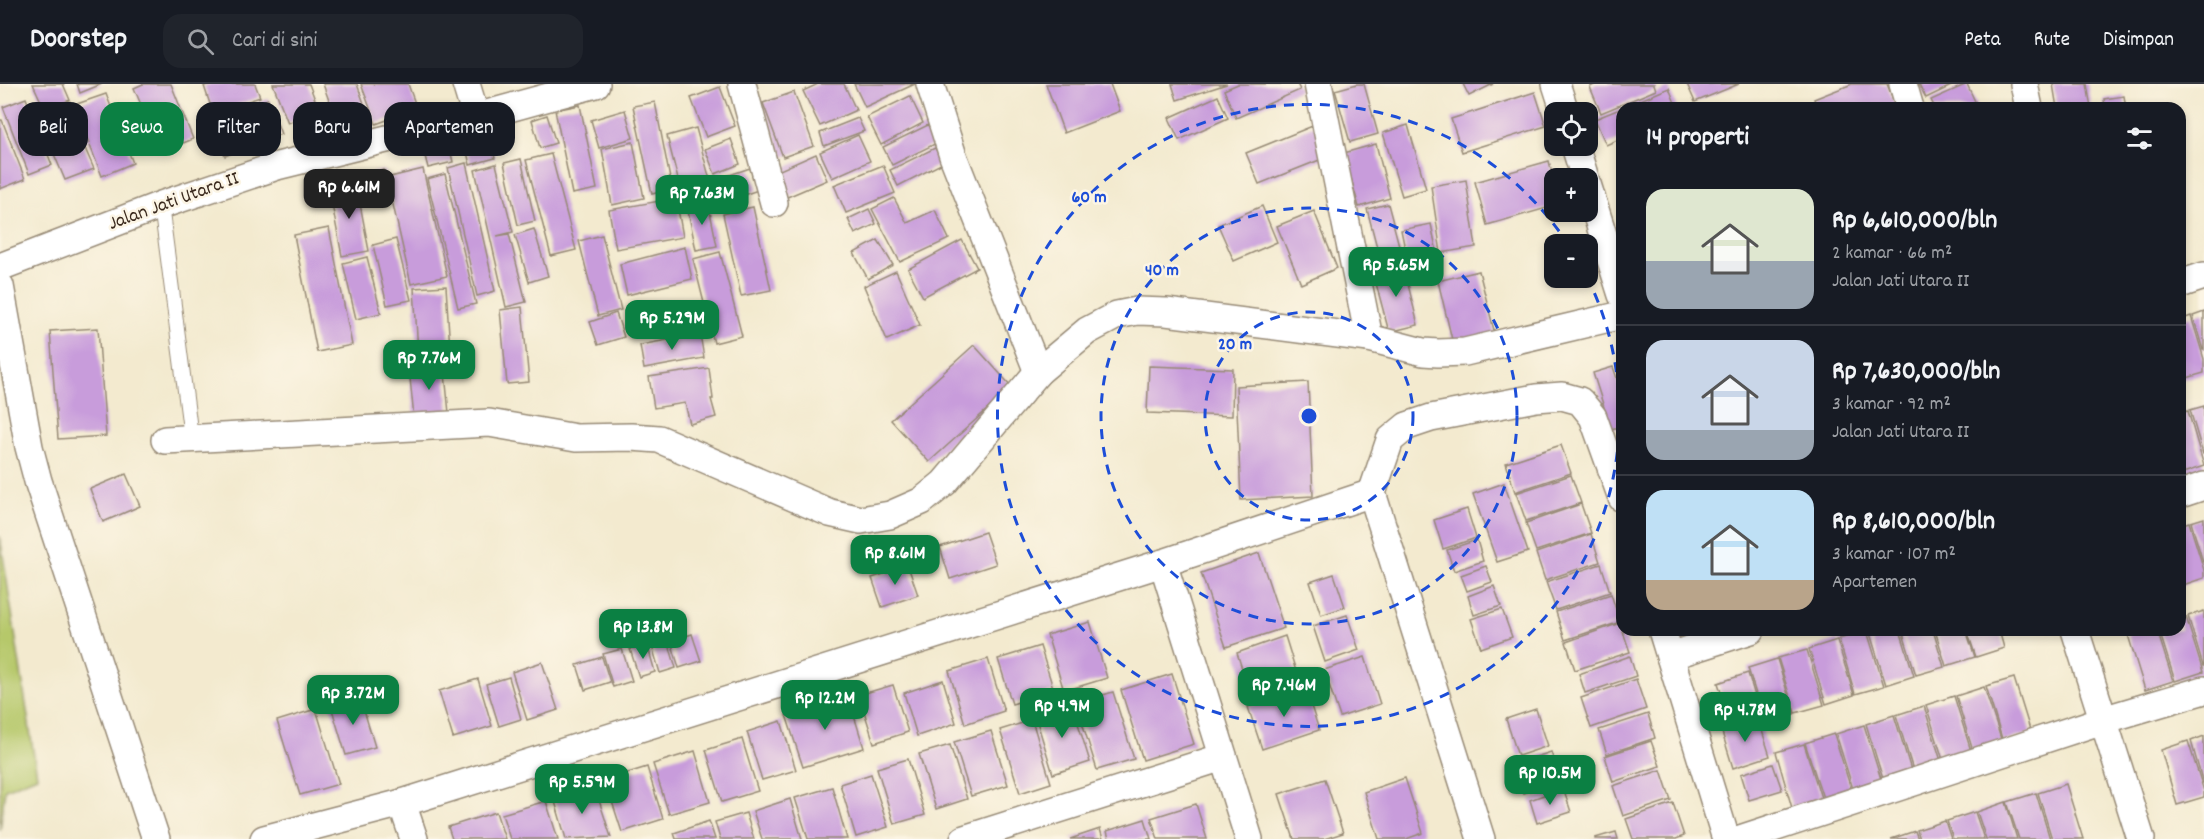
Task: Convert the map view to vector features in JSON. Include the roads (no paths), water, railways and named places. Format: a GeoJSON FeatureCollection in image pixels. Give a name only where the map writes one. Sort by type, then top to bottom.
{"type":"FeatureCollection","features":[{"type":"Feature","properties":{"kind":"street"},"geometry":{"type":"LineString","coordinates":[[466,84],[471,102]]}},
{"type":"Feature","properties":{"kind":"street","name":"Jalan Jati Utara II"},"geometry":{"type":"LineString","coordinates":[[515,106],[596,84]]}},
{"type":"Feature","properties":{"kind":"street"},"geometry":{"type":"LineString","coordinates":[[741,84],[774,202]]}},
{"type":"Feature","properties":{"kind":"street"},"geometry":{"type":"LineString","coordinates":[[930,84],[953,156],[1038,372]]}},
{"type":"Feature","properties":{"kind":"street"},"geometry":{"type":"LineString","coordinates":[[1318,84],[1368,338]]}},
{"type":"Feature","properties":{"kind":"street"},"geometry":{"type":"LineString","coordinates":[[1556,84],[1561,102]]}},
{"type":"Feature","properties":{"kind":"street"},"geometry":{"type":"LineString","coordinates":[[1903,84],[1908,102]]}},
{"type":"Feature","properties":{"kind":"street"},"geometry":{"type":"LineString","coordinates":[[2024,84],[2028,102]]}},
{"type":"Feature","properties":{"kind":"street","name":"Jalan Jati Utara II"},"geometry":{"type":"LineString","coordinates":[[0,267],[161,205],[309,157],[384,139]]}},
{"type":"Feature","properties":{"kind":"street"},"geometry":{"type":"LineString","coordinates":[[1598,219],[1616,276]]}},
{"type":"Feature","properties":{"kind":"street"},"geometry":{"type":"LineString","coordinates":[[2186,282],[2204,276]]}},
{"type":"Feature","properties":{"kind":"street"},"geometry":{"type":"LineString","coordinates":[[0,286],[28,447],[156,839]]}},
{"type":"Feature","properties":{"kind":"street"},"geometry":{"type":"LineString","coordinates":[[178,439],[489,423],[576,438],[631,436],[659,439],[830,513],[861,520],[890,514],[922,501],[944,483],[1038,372],[1087,331],[1117,315],[1137,311],[1166,312],[1368,338],[1423,352],[1465,352],[1616,316]]}},
{"type":"Feature","properties":{"kind":"street"},"geometry":{"type":"LineString","coordinates":[[1481,839],[1372,493],[1390,440],[1407,426],[1431,418],[1536,398],[1562,396],[1580,401],[1593,417],[1616,465]]}},
{"type":"Feature","properties":{"kind":"street"},"geometry":{"type":"LineString","coordinates":[[2186,492],[2204,486]]}},
{"type":"Feature","properties":{"kind":"street"},"geometry":{"type":"LineString","coordinates":[[264,839],[402,803],[1163,563],[1372,493]]}},
{"type":"Feature","properties":{"kind":"street"},"geometry":{"type":"LineString","coordinates":[[1163,563],[1249,839]]}},
{"type":"Feature","properties":{"kind":"street"},"geometry":{"type":"LineString","coordinates":[[1664,636],[1726,839]]}},
{"type":"Feature","properties":{"kind":"street"},"geometry":{"type":"LineString","coordinates":[[1670,656],[1732,636]]}},
{"type":"Feature","properties":{"kind":"street"},"geometry":{"type":"LineString","coordinates":[[2077,636],[2141,839]]}},
{"type":"Feature","properties":{"kind":"street"},"geometry":{"type":"LineString","coordinates":[[1740,839],[2103,720],[2204,690]]}},
{"type":"Feature","properties":{"kind":"street"},"geometry":{"type":"LineString","coordinates":[[964,839],[1223,757]]}},
{"type":"Feature","properties":{"kind":"street"},"geometry":{"type":"LineString","coordinates":[[402,803],[414,839]]}},
{"type":"Feature","properties":{"kind":"lane"},"geometry":{"type":"LineString","coordinates":[[161,205],[178,439]]}}]}
